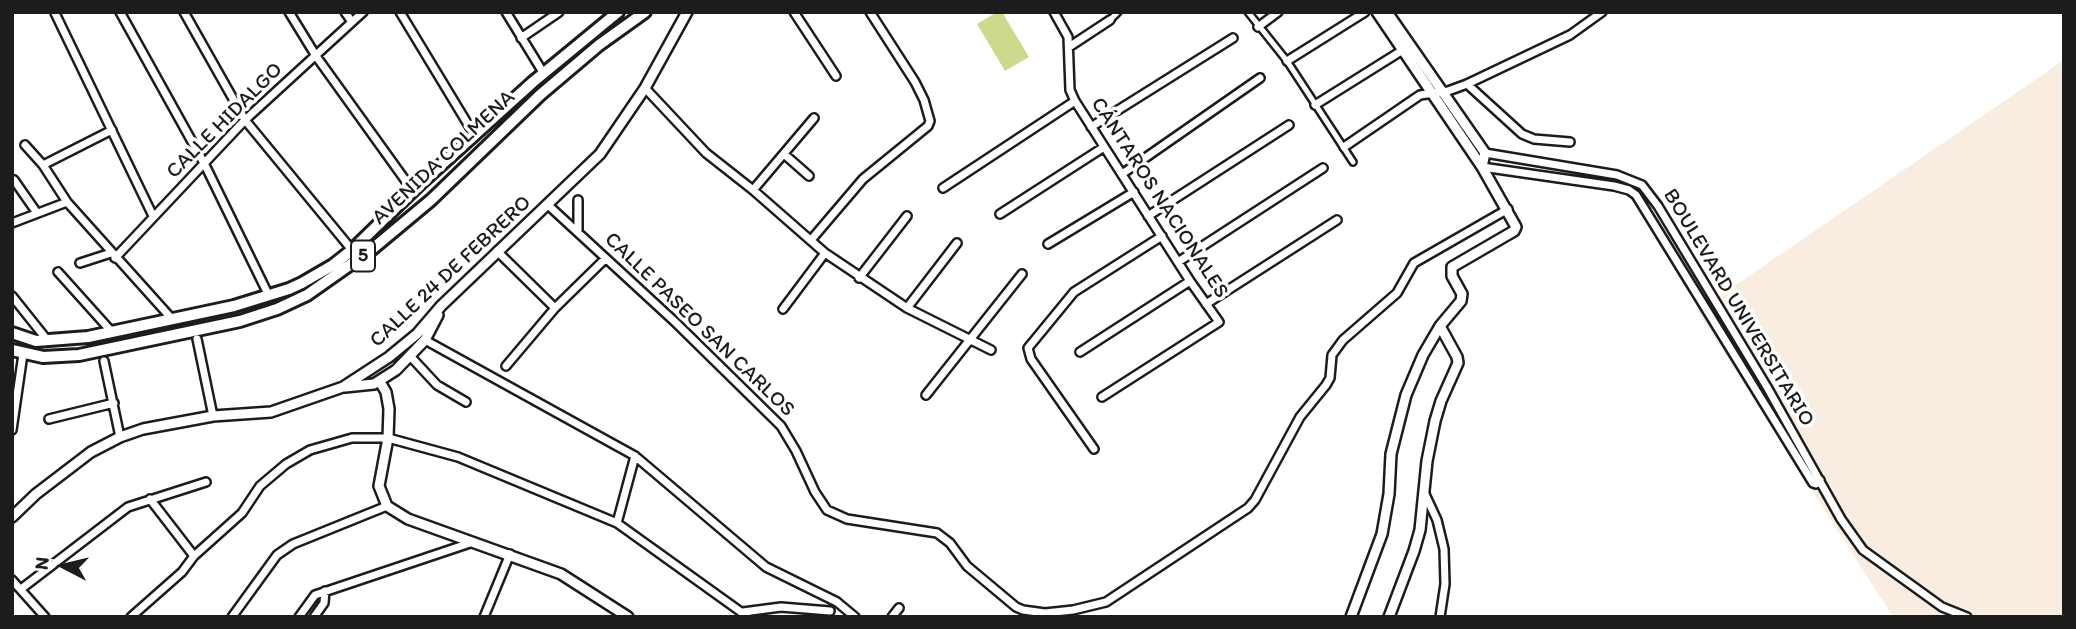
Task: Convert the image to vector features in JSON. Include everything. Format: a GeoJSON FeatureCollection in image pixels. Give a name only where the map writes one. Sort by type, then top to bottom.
{"type":"FeatureCollection","features":[{"type":"Feature","properties":{"kind":"main road","name":"AVENIDA COLMENA"},"geometry":{"type":"LineString","coordinates":[[18,352],[43,357],[79,355],[240,321],[277,309],[307,295],[371,250],[431,200],[540,95],[599,45],[645,12]]}},
{"type":"Feature","properties":{"kind":"main road","name":"5"},"geometry":{"type":"LineString","coordinates":[[475,135],[589,33],[617,13]]}},
{"type":"Feature","properties":{"kind":"main road","name":"AVENIDA COLMENA"},"geometry":{"type":"LineString","coordinates":[[12,333],[26,339],[48,342],[88,337],[269,296],[302,284],[352,250],[475,135]]}},
{"type":"Feature","properties":{"kind":"street"},"geometry":{"type":"LineString","coordinates":[[120,12],[205,165],[269,296]]}},
{"type":"Feature","properties":{"kind":"street"},"geometry":{"type":"LineString","coordinates":[[184,12],[245,120],[352,250]]}},
{"type":"Feature","properties":{"kind":"street"},"geometry":{"type":"LineString","coordinates":[[289,12],[316,56],[413,191]]}},
{"type":"Feature","properties":{"kind":"street"},"geometry":{"type":"LineString","coordinates":[[345,12],[352,22]]}},
{"type":"Feature","properties":{"kind":"street","name":"CALLE HIDALGO"},"geometry":{"type":"LineString","coordinates":[[80,263],[113,255],[205,165],[245,120],[363,12]]}},
{"type":"Feature","properties":{"kind":"street"},"geometry":{"type":"LineString","coordinates":[[400,12],[475,135]]}},
{"type":"Feature","properties":{"kind":"street"},"geometry":{"type":"LineString","coordinates":[[506,12],[544,74]]}},
{"type":"Feature","properties":{"kind":"street"},"geometry":{"type":"LineString","coordinates":[[521,38],[559,12]]}},
{"type":"Feature","properties":{"kind":"street","name":"CALLE 24 DE FEBRERO"},"geometry":{"type":"LineString","coordinates":[[12,517],[36,494],[92,452],[120,437],[143,429],[213,416],[271,412],[343,387],[403,346],[496,251],[600,154],[645,88],[687,12]]}},
{"type":"Feature","properties":{"kind":"street"},"geometry":{"type":"LineString","coordinates":[[794,12],[836,76]]}},
{"type":"Feature","properties":{"kind":"street"},"geometry":{"type":"LineString","coordinates":[[811,240],[863,179],[928,126],[930,121],[924,100],[900,55],[870,12]]}},
{"type":"Feature","properties":{"kind":"street","name":"CÁNTAROS NACIONALES"},"geometry":{"type":"LineString","coordinates":[[1054,12],[1068,37],[1070,90],[1075,102],[1219,322],[1102,397]]}},
{"type":"Feature","properties":{"kind":"street"},"geometry":{"type":"LineString","coordinates":[[1069,47],[1118,12]]}},
{"type":"Feature","properties":{"kind":"street"},"geometry":{"type":"LineString","coordinates":[[1248,12],[1286,61],[1353,162]]}},
{"type":"Feature","properties":{"kind":"street"},"geometry":{"type":"LineString","coordinates":[[1258,26],[1278,12]]}},
{"type":"Feature","properties":{"kind":"street"},"geometry":{"type":"LineString","coordinates":[[1286,61],[1365,12]]}},
{"type":"Feature","properties":{"kind":"street"},"geometry":{"type":"LineString","coordinates":[[1377,12],[1485,153],[1482,167]]}},
{"type":"Feature","properties":{"kind":"street"},"geometry":{"type":"LineString","coordinates":[[1387,12],[1405,48]]}},
{"type":"Feature","properties":{"kind":"street"},"geometry":{"type":"LineString","coordinates":[[1344,146],[1420,95],[1467,84],[1570,35],[1602,12]]}},
{"type":"Feature","properties":{"kind":"street"},"geometry":{"type":"LineString","coordinates":[[55,13],[153,216]]}},
{"type":"Feature","properties":{"kind":"street"},"geometry":{"type":"LineString","coordinates":[[1091,127],[1233,38]]}},
{"type":"Feature","properties":{"kind":"street"},"geometry":{"type":"LineString","coordinates":[[1315,105],[1405,48]]}},
{"type":"Feature","properties":{"kind":"street"},"geometry":{"type":"LineString","coordinates":[[1122,174],[1260,78]]}},
{"type":"Feature","properties":{"kind":"street"},"geometry":{"type":"LineString","coordinates":[[1467,84],[1522,134],[1535,139],[1570,142]]}},
{"type":"Feature","properties":{"kind":"street"},"geometry":{"type":"LineString","coordinates":[[645,88],[706,153],[825,253],[907,308],[991,351]]}},
{"type":"Feature","properties":{"kind":"street"},"geometry":{"type":"LineString","coordinates":[[1351,617],[1382,534],[1389,494],[1391,454],[1406,395],[1423,355],[1440,326],[1461,300],[1462,294],[1451,271],[1452,267],[1514,231],[1516,223],[1437,92]]}},
{"type":"Feature","properties":{"kind":"street"},"geometry":{"type":"LineString","coordinates":[[943,188],[1075,102]]}},
{"type":"Feature","properties":{"kind":"street"},"geometry":{"type":"LineString","coordinates":[[753,190],[814,118]]}},
{"type":"Feature","properties":{"kind":"street"},"geometry":{"type":"LineString","coordinates":[[1148,216],[1289,125]]}},
{"type":"Feature","properties":{"kind":"street"},"geometry":{"type":"LineString","coordinates":[[43,165],[112,130]]}},
{"type":"Feature","properties":{"kind":"street"},"geometry":{"type":"LineString","coordinates":[[25,145],[43,165],[67,202],[172,319]]}},
{"type":"Feature","properties":{"kind":"street"},"geometry":{"type":"LineString","coordinates":[[1000,214],[1104,147]]}},
{"type":"Feature","properties":{"kind":"street","name":"BOULEVARD UNIVERSITARIO"},"geometry":{"type":"LineString","coordinates":[[1485,153],[1617,175],[1642,185],[1658,206],[1841,519],[1863,550],[1942,607],[1967,617]]}},
{"type":"Feature","properties":{"kind":"street"},"geometry":{"type":"LineString","coordinates":[[784,154],[809,177]]}},
{"type":"Feature","properties":{"kind":"street","name":"BOULEVARD UNIVERSITARIO"},"geometry":{"type":"LineString","coordinates":[[1482,167],[1629,190],[1636,195],[1813,483],[1820,480]]}},
{"type":"Feature","properties":{"kind":"street"},"geometry":{"type":"LineString","coordinates":[[1178,262],[1323,168]]}},
{"type":"Feature","properties":{"kind":"street"},"geometry":{"type":"LineString","coordinates":[[14,180],[37,213]]}},
{"type":"Feature","properties":{"kind":"street"},"geometry":{"type":"LineString","coordinates":[[1048,244],[1134,192]]}},
{"type":"Feature","properties":{"kind":"street"},"geometry":{"type":"LineString","coordinates":[[578,200],[578,232]]}},
{"type":"Feature","properties":{"kind":"street"},"geometry":{"type":"LineString","coordinates":[[12,223],[67,202]]}},
{"type":"Feature","properties":{"kind":"street","name":"CALLE PASEO SAN CARLOS"},"geometry":{"type":"LineString","coordinates":[[548,205],[674,321],[781,426],[827,510],[847,519],[937,533],[950,543],[967,566],[1016,607],[1045,613],[1101,604],[1248,508],[1255,500],[1300,417],[1320,395],[1330,378],[1334,351],[1343,340],[1397,293],[1414,263],[1508,209]]}},
{"type":"Feature","properties":{"kind":"street"},"geometry":{"type":"LineString","coordinates":[[859,278],[907,216]]}},
{"type":"Feature","properties":{"kind":"street"},"geometry":{"type":"LineString","coordinates":[[1206,304],[1337,220]]}},
{"type":"Feature","properties":{"kind":"street"},"geometry":{"type":"LineString","coordinates":[[1094,449],[1031,359],[1028,348],[1074,292],[1161,236]]}},
{"type":"Feature","properties":{"kind":"street"},"geometry":{"type":"LineString","coordinates":[[907,308],[957,243]]}},
{"type":"Feature","properties":{"kind":"street"},"geometry":{"type":"LineString","coordinates":[[496,251],[555,308]]}},
{"type":"Feature","properties":{"kind":"street"},"geometry":{"type":"LineString","coordinates":[[783,309],[825,253]]}},
{"type":"Feature","properties":{"kind":"street"},"geometry":{"type":"LineString","coordinates":[[506,366],[555,308],[605,259]]}},
{"type":"Feature","properties":{"kind":"street"},"geometry":{"type":"LineString","coordinates":[[58,272],[111,331]]}},
{"type":"Feature","properties":{"kind":"street"},"geometry":{"type":"LineString","coordinates":[[926,395],[1022,274]]}},
{"type":"Feature","properties":{"kind":"street"},"geometry":{"type":"LineString","coordinates":[[1080,352],[1190,281]]}},
{"type":"Feature","properties":{"kind":"street"},"geometry":{"type":"LineString","coordinates":[[12,296],[48,342]]}},
{"type":"Feature","properties":{"kind":"street"},"geometry":{"type":"LineString","coordinates":[[1707,308],[1716,303]]}},
{"type":"Feature","properties":{"kind":"street"},"geometry":{"type":"LineString","coordinates":[[343,387],[380,382],[411,357],[434,326],[441,306]]}},
{"type":"Feature","properties":{"kind":"street"},"geometry":{"type":"LineString","coordinates":[[1389,617],[1420,530],[1435,421],[1458,363],[1440,326]]}},
{"type":"Feature","properties":{"kind":"street"},"geometry":{"type":"LineString","coordinates":[[197,340],[213,416]]}},
{"type":"Feature","properties":{"kind":"street"},"geometry":{"type":"LineString","coordinates":[[425,340],[635,456],[766,567],[837,602],[855,617]]}},
{"type":"Feature","properties":{"kind":"street"},"geometry":{"type":"LineString","coordinates":[[12,430],[18,352]]}},
{"type":"Feature","properties":{"kind":"street"},"geometry":{"type":"LineString","coordinates":[[411,357],[437,385],[466,402]]}},
{"type":"Feature","properties":{"kind":"street"},"geometry":{"type":"LineString","coordinates":[[104,361],[120,437]]}},
{"type":"Feature","properties":{"kind":"street"},"geometry":{"type":"LineString","coordinates":[[380,382],[386,392],[389,409],[388,438],[379,486],[387,506],[408,519],[561,574],[628,617]]}},
{"type":"Feature","properties":{"kind":"street"},"geometry":{"type":"LineString","coordinates":[[49,419],[114,402]]}},
{"type":"Feature","properties":{"kind":"street"},"geometry":{"type":"LineString","coordinates":[[131,617],[242,513],[260,486],[272,474],[310,450],[352,438],[388,438],[457,457],[617,523],[745,615],[781,607],[830,611]]}},
{"type":"Feature","properties":{"kind":"street"},"geometry":{"type":"LineString","coordinates":[[617,523],[635,456]]}},
{"type":"Feature","properties":{"kind":"street"},"geometry":{"type":"LineString","coordinates":[[22,589],[128,507],[206,482]]}},
{"type":"Feature","properties":{"kind":"street"},"geometry":{"type":"LineString","coordinates":[[1424,492],[1437,520],[1444,549],[1445,584],[1440,617]]}},
{"type":"Feature","properties":{"kind":"street"},"geometry":{"type":"LineString","coordinates":[[150,499],[194,556]]}},
{"type":"Feature","properties":{"kind":"street"},"geometry":{"type":"LineString","coordinates":[[232,617],[277,555],[293,544],[387,506]]}},
{"type":"Feature","properties":{"kind":"street"},"geometry":{"type":"LineString","coordinates":[[299,617],[315,594],[473,542]]}},
{"type":"Feature","properties":{"kind":"street"},"geometry":{"type":"LineString","coordinates":[[484,617],[510,554]]}},
{"type":"Feature","properties":{"kind":"street"},"geometry":{"type":"LineString","coordinates":[[12,580],[45,617]]}},
{"type":"Feature","properties":{"kind":"street"},"geometry":{"type":"LineString","coordinates":[[314,617],[324,603],[325,592]]}},
{"type":"Feature","properties":{"kind":"street"},"geometry":{"type":"LineString","coordinates":[[892,617],[899,608]]}},
{"type":"Feature","properties":{"kind":"shaded area"},"geometry":{"type":"Polygon","coordinates":[[[2064,60],[2064,617],[1893,617],[1696,309],[1714,300],[2064,60]]]}},
{"type":"Feature","properties":{"kind":"green space"},"geometry":{"type":"Polygon","coordinates":[[[997,12],[1002,12],[1029,57],[1005,71],[977,24],[997,12]]]}}]}
